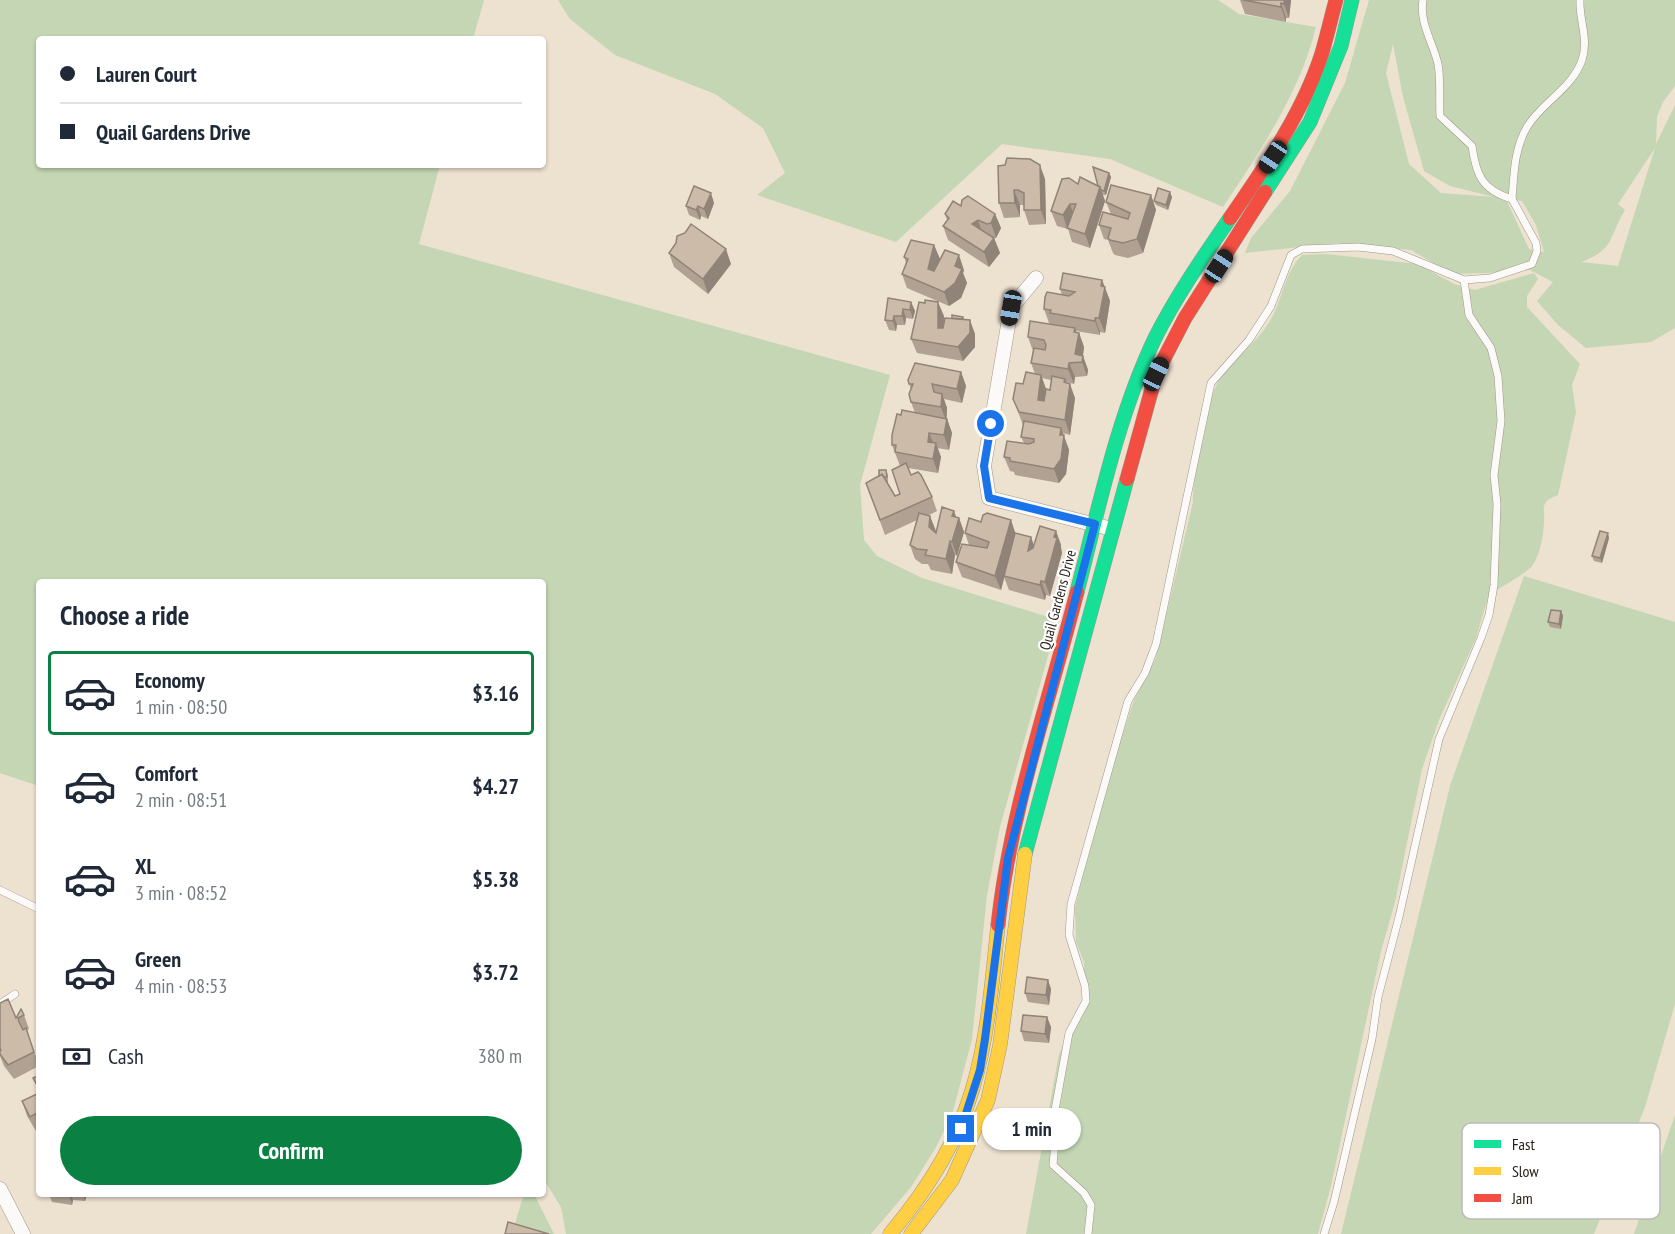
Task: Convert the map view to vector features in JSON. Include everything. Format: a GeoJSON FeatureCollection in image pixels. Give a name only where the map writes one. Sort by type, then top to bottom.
{"type":"FeatureCollection","features":[{"type":"Feature","properties":{"kind":"main road","name":"Quail Gardens Drive"},"geometry":{"type":"LineString","coordinates":[[890,1234],[932,1183],[961,1129],[972,1096],[985,1039],[1008,858],[1095,524],[1124,423],[1146,359],[1163,325],[1273,157],[1297,115],[1323,52],[1336,0]]}},
{"type":"Feature","properties":{"kind":"main road"},"geometry":{"type":"LineString","coordinates":[[911,1234],[951,1180],[988,1100],[1000,1045],[1026,849],[1156,374],[1185,318],[1310,122],[1341,46],[1352,0]]}},
{"type":"Feature","properties":{"kind":"street"},"geometry":{"type":"LineString","coordinates":[[1036,278],[1011,308],[984,466],[989,498],[1112,529]]}},
{"type":"Feature","properties":{"kind":"street"},"geometry":{"type":"LineString","coordinates":[[0,1189],[21,1234]]}},
{"type":"Feature","properties":{"kind":"lane"},"geometry":{"type":"LineString","coordinates":[[1423,0],[1424,25],[1438,66],[1440,116],[1472,146],[1476,170],[1494,194],[1512,199]]}},
{"type":"Feature","properties":{"kind":"lane"},"geometry":{"type":"LineString","coordinates":[[1089,1234],[1091,1205],[1084,1192],[1053,1165],[1055,1110],[1069,1034],[1086,1001],[1085,986],[1069,935],[1071,904],[1128,700],[1144,673],[1156,644],[1211,383],[1249,340],[1271,306],[1291,255],[1302,249],[1358,247],[1393,251],[1464,280],[1490,278],[1532,264],[1537,251],[1536,243],[1512,199],[1517,152],[1521,139],[1536,115],[1570,81],[1582,59],[1585,37],[1580,0]]}},
{"type":"Feature","properties":{"kind":"lane"},"geometry":{"type":"LineString","coordinates":[[1324,1234],[1334,1202],[1371,1039],[1378,997],[1399,917],[1438,739],[1481,638],[1489,615],[1494,585],[1497,504],[1494,475],[1501,421],[1498,376],[1491,348],[1469,315],[1464,280]]}},
{"type":"Feature","properties":{"kind":"lane"},"geometry":{"type":"LineString","coordinates":[[0,890],[36,908]]}},
{"type":"Feature","properties":{"kind":"lane"},"geometry":{"type":"LineString","coordinates":[[0,1004],[15,994]]}},
{"type":"Feature","properties":{"kind":"green space"},"geometry":{"type":"Polygon","coordinates":[[[0,0],[484,0],[474,36],[36,36],[36,168],[439,168],[419,244],[890,375],[860,485],[864,540],[877,556],[922,578],[1058,620],[1000,827],[987,895],[972,1039],[952,1115],[935,1149],[911,1187],[871,1234],[566,1234],[561,1207],[546,1183],[546,579],[36,579],[36,785],[0,773],[0,0]]]}},
{"type":"Feature","properties":{"kind":"green space"},"geometry":{"type":"Polygon","coordinates":[[[558,0],[1218,0],[1239,14],[1316,27],[1300,75],[1289,98],[1264,143],[1223,207],[1110,159],[1002,144],[896,242],[757,195],[785,173],[763,128],[715,94],[615,55],[570,19],[558,0]]]}},
{"type":"Feature","properties":{"kind":"green space"},"geometry":{"type":"Polygon","coordinates":[[[1369,0],[1675,0],[1675,86],[1663,102],[1657,117],[1656,144],[1675,105],[1675,328],[1651,342],[1586,348],[1558,325],[1537,301],[1553,282],[1526,268],[1489,273],[1452,274],[1411,250],[1338,243],[1245,253],[1251,238],[1290,191],[1345,83],[1369,0]],[[1393,44],[1386,73],[1409,164],[1441,193],[1494,197],[1450,186],[1424,171],[1403,97],[1393,44]],[[1655,148],[1618,204],[1625,210],[1610,241],[1600,252],[1581,262],[1618,266],[1655,148]],[[1506,199],[1529,249],[1544,252],[1536,225],[1522,201],[1506,199]]]}},
{"type":"Feature","properties":{"kind":"green space"},"geometry":{"type":"Polygon","coordinates":[[[1325,254],[1418,264],[1454,284],[1475,290],[1534,273],[1538,279],[1527,296],[1527,307],[1580,364],[1572,385],[1576,412],[1558,495],[1548,500],[1544,506],[1542,538],[1532,566],[1489,594],[1476,638],[1439,720],[1422,769],[1395,902],[1381,951],[1331,1186],[1318,1234],[1026,1234],[1059,1054],[1085,1002],[1084,962],[1076,942],[1075,908],[1101,799],[1134,700],[1156,658],[1193,502],[1198,454],[1211,398],[1224,373],[1270,321],[1296,262],[1302,255],[1325,254]]]}},
{"type":"Feature","properties":{"kind":"green space"},"geometry":{"type":"Polygon","coordinates":[[[1524,576],[1675,622],[1675,1004],[1639,1123],[1462,1123],[1462,1219],[1600,1219],[1594,1234],[1341,1234],[1450,786],[1524,576]]]}},
{"type":"Feature","properties":{"kind":"green space"},"geometry":{"type":"Polygon","coordinates":[[[1675,1115],[1675,1234],[1634,1234],[1639,1219],[1660,1219],[1660,1159],[1675,1115]]]}},
{"type":"Feature","properties":{"kind":"green space"},"geometry":{"type":"Polygon","coordinates":[[[523,1197],[536,1197],[554,1234],[529,1234],[513,1230],[523,1197]]]}},
{"type":"Feature","properties":{"kind":"building"},"geometry":{"type":"Polygon","coordinates":[[[1243,0],[1284,0],[1284,4],[1281,3],[1281,7],[1243,0]]]}},
{"type":"Feature","properties":{"kind":"building"},"geometry":{"type":"Polygon","coordinates":[[[1007,158],[1030,159],[1040,165],[1041,210],[1024,210],[1024,193],[1018,190],[1014,190],[1015,203],[999,203],[998,166],[1005,165],[1007,158]]]}},
{"type":"Feature","properties":{"kind":"building"},"geometry":{"type":"Polygon","coordinates":[[[1093,167],[1109,173],[1104,191],[1098,186],[1093,167]]]}},
{"type":"Feature","properties":{"kind":"building"},"geometry":{"type":"Polygon","coordinates":[[[1080,177],[1100,187],[1085,234],[1067,228],[1076,204],[1070,204],[1063,215],[1051,211],[1062,179],[1069,178],[1078,184],[1080,177]]]}},
{"type":"Feature","properties":{"kind":"building"},"geometry":{"type":"Polygon","coordinates":[[[1111,185],[1151,195],[1137,239],[1123,243],[1110,240],[1108,238],[1111,228],[1099,225],[1103,212],[1128,219],[1130,213],[1106,202],[1111,185]]]}},
{"type":"Feature","properties":{"kind":"building"},"geometry":{"type":"Polygon","coordinates":[[[694,186],[711,193],[704,209],[698,206],[696,210],[686,206],[694,186]]]}},
{"type":"Feature","properties":{"kind":"building"},"geometry":{"type":"Polygon","coordinates":[[[1158,188],[1170,192],[1166,205],[1154,201],[1158,188]]]}},
{"type":"Feature","properties":{"kind":"building"},"geometry":{"type":"Polygon","coordinates":[[[968,196],[995,214],[991,223],[987,224],[978,220],[972,224],[994,238],[984,252],[943,226],[949,218],[945,214],[953,201],[961,206],[962,200],[968,196]]]}},
{"type":"Feature","properties":{"kind":"building"},"geometry":{"type":"Polygon","coordinates":[[[691,224],[726,249],[703,279],[669,253],[676,243],[677,236],[685,233],[691,224]]]}},
{"type":"Feature","properties":{"kind":"building"},"geometry":{"type":"Polygon","coordinates":[[[911,240],[934,245],[928,269],[934,271],[945,250],[959,255],[955,266],[962,269],[955,283],[944,292],[902,274],[908,259],[904,257],[911,240]]]}},
{"type":"Feature","properties":{"kind":"building"},"geometry":{"type":"Polygon","coordinates":[[[1063,273],[1102,280],[1101,286],[1105,287],[1099,318],[1095,318],[1095,321],[1050,313],[1051,310],[1044,309],[1047,292],[1069,296],[1075,292],[1060,289],[1063,273]]]}},
{"type":"Feature","properties":{"kind":"building"},"geometry":{"type":"Polygon","coordinates":[[[888,298],[911,302],[910,310],[903,309],[902,316],[894,316],[893,321],[885,320],[888,298]]]}},
{"type":"Feature","properties":{"kind":"building"},"geometry":{"type":"Polygon","coordinates":[[[925,300],[938,302],[938,328],[943,328],[945,318],[970,320],[970,333],[958,347],[911,339],[919,302],[925,303],[925,300]]]}},
{"type":"Feature","properties":{"kind":"building"},"geometry":{"type":"Polygon","coordinates":[[[952,315],[963,317],[962,319],[952,318],[952,315]]]}},
{"type":"Feature","properties":{"kind":"building"},"geometry":{"type":"Polygon","coordinates":[[[1030,321],[1075,328],[1074,332],[1079,333],[1075,354],[1083,356],[1082,362],[1069,363],[1068,369],[1031,363],[1034,348],[1045,350],[1046,345],[1044,340],[1028,337],[1030,321]]]}},
{"type":"Feature","properties":{"kind":"building"},"geometry":{"type":"Polygon","coordinates":[[[915,363],[961,372],[957,389],[932,384],[934,392],[942,394],[941,407],[911,402],[909,394],[913,384],[909,384],[908,380],[915,363]]]}},
{"type":"Feature","properties":{"kind":"building"},"geometry":{"type":"Polygon","coordinates":[[[1026,372],[1041,375],[1038,400],[1044,401],[1046,389],[1050,390],[1052,376],[1065,379],[1064,382],[1070,384],[1065,420],[1019,412],[1013,399],[1016,383],[1023,384],[1026,372]]]}},
{"type":"Feature","properties":{"kind":"building"},"geometry":{"type":"Polygon","coordinates":[[[902,410],[947,419],[944,435],[929,433],[928,442],[936,443],[933,459],[895,452],[896,445],[892,445],[892,435],[897,414],[901,415],[902,410]]]}},
{"type":"Feature","properties":{"kind":"building"},"geometry":{"type":"Polygon","coordinates":[[[1024,421],[1061,428],[1060,435],[1064,435],[1061,459],[1054,469],[1010,461],[1010,458],[1004,457],[1007,441],[1029,444],[1034,442],[1034,439],[1021,437],[1024,421]]]}},
{"type":"Feature","properties":{"kind":"building"},"geometry":{"type":"Polygon","coordinates":[[[906,463],[911,475],[918,472],[921,475],[932,497],[880,520],[866,483],[882,474],[895,496],[900,494],[892,470],[906,463]]]}},
{"type":"Feature","properties":{"kind":"building"},"geometry":{"type":"Polygon","coordinates":[[[879,470],[886,470],[887,477],[882,474],[879,476],[879,470]]]}},
{"type":"Feature","properties":{"kind":"building"},"geometry":{"type":"Polygon","coordinates":[[[942,507],[954,511],[952,516],[959,518],[946,559],[925,555],[927,550],[917,549],[910,545],[919,513],[930,516],[929,527],[936,533],[942,507]]]}},
{"type":"Feature","properties":{"kind":"building"},"geometry":{"type":"Polygon","coordinates":[[[987,513],[1011,520],[995,576],[956,562],[962,544],[987,548],[989,542],[965,533],[969,518],[981,522],[983,515],[987,513]]]}},
{"type":"Feature","properties":{"kind":"building"},"geometry":{"type":"Polygon","coordinates":[[[1040,526],[1056,531],[1054,537],[1057,538],[1045,582],[1041,581],[1040,585],[1004,576],[1015,533],[1031,537],[1028,551],[1033,548],[1040,526]]]}},
{"type":"Feature","properties":{"kind":"building"},"geometry":{"type":"Polygon","coordinates":[[[1600,531],[1608,533],[1600,558],[1592,556],[1600,531]]]}},
{"type":"Feature","properties":{"kind":"building"},"geometry":{"type":"Polygon","coordinates":[[[1551,610],[1561,611],[1559,624],[1548,622],[1551,610]]]}},
{"type":"Feature","properties":{"kind":"building"},"geometry":{"type":"Polygon","coordinates":[[[1027,977],[1048,980],[1046,995],[1025,993],[1027,977]]]}},
{"type":"Feature","properties":{"kind":"building"},"geometry":{"type":"Polygon","coordinates":[[[8,999],[16,1018],[21,1009],[24,1015],[18,1018],[19,1022],[23,1030],[26,1028],[34,1052],[8,1065],[0,1054],[0,1003],[8,999]]]}},
{"type":"Feature","properties":{"kind":"building"},"geometry":{"type":"Polygon","coordinates":[[[1023,1015],[1047,1017],[1045,1034],[1021,1031],[1023,1015]]]}},
{"type":"Feature","properties":{"kind":"building"},"geometry":{"type":"Polygon","coordinates":[[[36,1094],[36,1114],[30,1117],[22,1101],[36,1094]]]}},
{"type":"Feature","properties":{"kind":"building"},"geometry":{"type":"Polygon","coordinates":[[[508,1222],[549,1234],[505,1234],[508,1222]]]}},
{"type":"Feature","properties":{"kind":"traffic: fast"},"geometry":{"type":"LineString","coordinates":[[1265,192],[1310,122],[1341,46],[1352,0]]}},
{"type":"Feature","properties":{"kind":"traffic: fast"},"geometry":{"type":"LineString","coordinates":[[1077,592],[1119,431],[1142,368],[1172,307],[1230,218]]}},
{"type":"Feature","properties":{"kind":"traffic: fast"},"geometry":{"type":"LineString","coordinates":[[1025,854],[1127,479]]}},
{"type":"Feature","properties":{"kind":"traffic: slow"},"geometry":{"type":"LineString","coordinates":[[911,1234],[952,1180],[988,1100],[1000,1045],[1025,854]]}},
{"type":"Feature","properties":{"kind":"traffic: slow"},"geometry":{"type":"LineString","coordinates":[[890,1234],[920,1196],[943,1160],[960,1124],[982,1053],[998,925]]}},
{"type":"Feature","properties":{"kind":"traffic: jam"},"geometry":{"type":"LineString","coordinates":[[1230,218],[1282,139],[1305,97],[1322,53],[1336,0]]}},
{"type":"Feature","properties":{"kind":"traffic: jam"},"geometry":{"type":"LineString","coordinates":[[1127,479],[1156,374],[1185,318],[1265,192]]}},
{"type":"Feature","properties":{"kind":"traffic: jam"},"geometry":{"type":"LineString","coordinates":[[998,925],[1011,841],[1077,592]]}},
{"type":"Feature","properties":{"kind":"route"},"geometry":{"type":"LineString","coordinates":[[961,1129],[980,1070],[1008,858],[1095,524],[989,498],[984,466],[991,424]]}}]}
